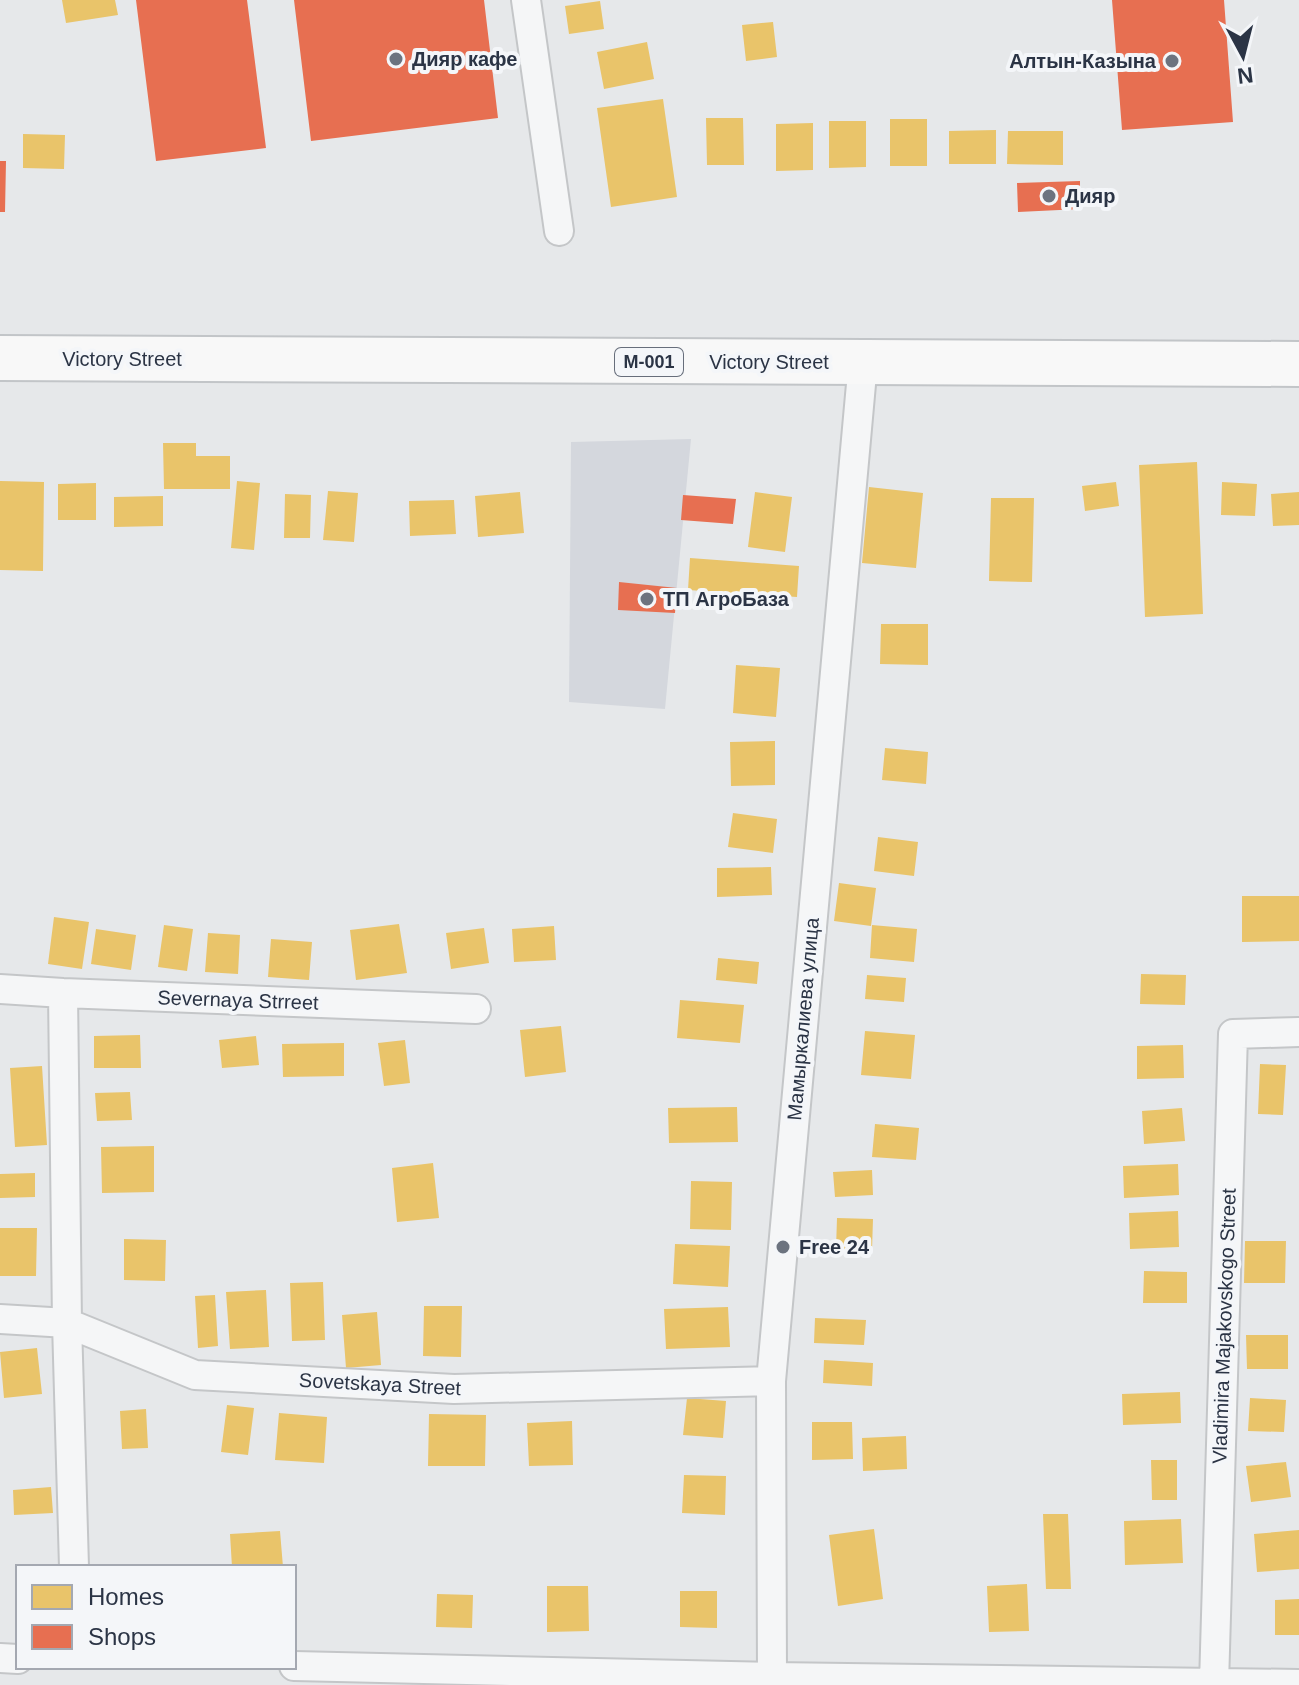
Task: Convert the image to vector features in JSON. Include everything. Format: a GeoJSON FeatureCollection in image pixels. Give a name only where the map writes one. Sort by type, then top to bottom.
{"type":"FeatureCollection","features":[{"type":"Feature","properties":{"kind":"main road","name":"Victory Street"},"geometry":{"type":"LineString","coordinates":[[0,358],[1299,364]]}},
{"type":"Feature","properties":{"kind":"street"},"geometry":{"type":"LineString","coordinates":[[526,0],[559,231]]}},
{"type":"Feature","properties":{"kind":"street","name":"Мамыркалиева улица"},"geometry":{"type":"LineString","coordinates":[[772,1677],[771,1381],[863,362]]}},
{"type":"Feature","properties":{"kind":"street","name":"Severnaya Strreet"},"geometry":{"type":"LineString","coordinates":[[0,989],[476,1009]]}},
{"type":"Feature","properties":{"kind":"street"},"geometry":{"type":"LineString","coordinates":[[63,993],[74,1565]]}},
{"type":"Feature","properties":{"kind":"street","name":"Vladimira Majakovskogo Street"},"geometry":{"type":"LineString","coordinates":[[1214,1684],[1233,1034],[1299,1032]]}},
{"type":"Feature","properties":{"kind":"street","name":"Sovetskaya Street"},"geometry":{"type":"LineString","coordinates":[[0,1319],[67,1323],[195,1375],[454,1389],[771,1381]]}},
{"type":"Feature","properties":{"kind":"street"},"geometry":{"type":"LineString","coordinates":[[296,1666],[772,1677],[1299,1684]]}},
{"type":"Feature","properties":{"kind":"shaded area"},"geometry":{"type":"Polygon","coordinates":[[[691,439],[665,709],[569,702],[571,442],[691,439]]]}},
{"type":"Feature","properties":{"kind":"building: Homes"},"geometry":{"type":"Polygon","coordinates":[[[62,0],[115,0],[118,15],[66,23],[62,0]]]}},
{"type":"Feature","properties":{"kind":"building: Homes"},"geometry":{"type":"Polygon","coordinates":[[[600,1],[604,29],[569,34],[565,6],[600,1]]]}},
{"type":"Feature","properties":{"kind":"building: Homes"},"geometry":{"type":"Polygon","coordinates":[[[773,22],[777,57],[746,61],[742,25],[773,22]]]}},
{"type":"Feature","properties":{"kind":"building: Homes"},"geometry":{"type":"Polygon","coordinates":[[[647,42],[654,79],[604,89],[597,52],[647,42]]]}},
{"type":"Feature","properties":{"kind":"building: Homes"},"geometry":{"type":"Polygon","coordinates":[[[663,99],[677,197],[611,207],[597,108],[663,99]]]}},
{"type":"Feature","properties":{"kind":"building: Homes"},"geometry":{"type":"Polygon","coordinates":[[[706,118],[743,118],[744,165],[707,165],[706,118]]]}},
{"type":"Feature","properties":{"kind":"building: Homes"},"geometry":{"type":"Polygon","coordinates":[[[890,119],[927,119],[927,166],[890,166],[890,119]]]}},
{"type":"Feature","properties":{"kind":"building: Homes"},"geometry":{"type":"Polygon","coordinates":[[[829,121],[866,121],[866,167],[829,168],[829,121]]]}},
{"type":"Feature","properties":{"kind":"building: Homes"},"geometry":{"type":"Polygon","coordinates":[[[813,123],[813,170],[776,171],[776,124],[813,123]]]}},
{"type":"Feature","properties":{"kind":"building: Homes"},"geometry":{"type":"Polygon","coordinates":[[[996,130],[996,164],[949,164],[949,131],[996,130]]]}},
{"type":"Feature","properties":{"kind":"building: Homes"},"geometry":{"type":"Polygon","coordinates":[[[1008,131],[1063,131],[1063,165],[1007,164],[1008,131]]]}},
{"type":"Feature","properties":{"kind":"building: Homes"},"geometry":{"type":"Polygon","coordinates":[[[23,134],[65,135],[64,169],[23,168],[23,134]]]}},
{"type":"Feature","properties":{"kind":"building: Homes"},"geometry":{"type":"Polygon","coordinates":[[[163,443],[196,443],[196,456],[230,456],[230,489],[164,489],[163,443]]]}},
{"type":"Feature","properties":{"kind":"building: Homes"},"geometry":{"type":"Polygon","coordinates":[[[1197,462],[1203,614],[1145,617],[1139,465],[1197,462]]]}},
{"type":"Feature","properties":{"kind":"building: Homes"},"geometry":{"type":"Polygon","coordinates":[[[0,481],[44,482],[43,571],[0,570],[0,481]]]}},
{"type":"Feature","properties":{"kind":"building: Homes"},"geometry":{"type":"Polygon","coordinates":[[[237,481],[260,483],[254,550],[231,548],[237,481]]]}},
{"type":"Feature","properties":{"kind":"building: Homes"},"geometry":{"type":"Polygon","coordinates":[[[1116,482],[1119,506],[1085,511],[1082,486],[1116,482]]]}},
{"type":"Feature","properties":{"kind":"building: Homes"},"geometry":{"type":"Polygon","coordinates":[[[1222,482],[1257,484],[1255,516],[1221,515],[1222,482]]]}},
{"type":"Feature","properties":{"kind":"building: Homes"},"geometry":{"type":"Polygon","coordinates":[[[96,483],[96,520],[58,520],[58,484],[96,483]]]}},
{"type":"Feature","properties":{"kind":"building: Homes"},"geometry":{"type":"Polygon","coordinates":[[[869,487],[923,493],[916,568],[862,563],[869,487]]]}},
{"type":"Feature","properties":{"kind":"building: Homes"},"geometry":{"type":"Polygon","coordinates":[[[328,491],[358,493],[354,542],[323,540],[328,491]]]}},
{"type":"Feature","properties":{"kind":"building: Homes"},"geometry":{"type":"Polygon","coordinates":[[[520,492],[524,533],[478,537],[475,496],[520,492]]]}},
{"type":"Feature","properties":{"kind":"building: Homes"},"geometry":{"type":"Polygon","coordinates":[[[755,492],[792,497],[785,552],[748,547],[755,492]]]}},
{"type":"Feature","properties":{"kind":"building: Homes"},"geometry":{"type":"Polygon","coordinates":[[[1299,492],[1299,525],[1273,526],[1271,494],[1299,492]]]}},
{"type":"Feature","properties":{"kind":"building: Homes"},"geometry":{"type":"Polygon","coordinates":[[[285,494],[311,495],[310,538],[284,538],[285,494]]]}},
{"type":"Feature","properties":{"kind":"building: Homes"},"geometry":{"type":"Polygon","coordinates":[[[163,496],[163,526],[114,527],[114,497],[163,496]]]}},
{"type":"Feature","properties":{"kind":"building: Homes"},"geometry":{"type":"Polygon","coordinates":[[[991,498],[1034,498],[1032,582],[989,581],[991,498]]]}},
{"type":"Feature","properties":{"kind":"building: Homes"},"geometry":{"type":"Polygon","coordinates":[[[454,500],[456,534],[410,536],[409,501],[454,500]]]}},
{"type":"Feature","properties":{"kind":"building: Homes"},"geometry":{"type":"Polygon","coordinates":[[[690,558],[799,566],[797,597],[688,590],[690,558]]]}},
{"type":"Feature","properties":{"kind":"building: Homes"},"geometry":{"type":"Polygon","coordinates":[[[881,624],[928,624],[928,665],[880,664],[881,624]]]}},
{"type":"Feature","properties":{"kind":"building: Homes"},"geometry":{"type":"Polygon","coordinates":[[[736,665],[780,668],[776,717],[733,713],[736,665]]]}},
{"type":"Feature","properties":{"kind":"building: Homes"},"geometry":{"type":"Polygon","coordinates":[[[775,741],[775,785],[731,786],[730,742],[775,741]]]}},
{"type":"Feature","properties":{"kind":"building: Homes"},"geometry":{"type":"Polygon","coordinates":[[[885,748],[928,752],[926,784],[882,780],[885,748]]]}},
{"type":"Feature","properties":{"kind":"building: Homes"},"geometry":{"type":"Polygon","coordinates":[[[733,813],[777,819],[773,853],[728,847],[733,813]]]}},
{"type":"Feature","properties":{"kind":"building: Homes"},"geometry":{"type":"Polygon","coordinates":[[[878,837],[918,842],[914,876],[874,871],[878,837]]]}},
{"type":"Feature","properties":{"kind":"building: Homes"},"geometry":{"type":"Polygon","coordinates":[[[771,867],[772,895],[717,897],[717,868],[771,867]]]}},
{"type":"Feature","properties":{"kind":"building: Homes"},"geometry":{"type":"Polygon","coordinates":[[[839,883],[876,888],[871,926],[834,921],[839,883]]]}},
{"type":"Feature","properties":{"kind":"building: Homes"},"geometry":{"type":"Polygon","coordinates":[[[1242,896],[1299,896],[1299,941],[1242,942],[1242,896]]]}},
{"type":"Feature","properties":{"kind":"building: Homes"},"geometry":{"type":"Polygon","coordinates":[[[54,917],[89,922],[82,969],[48,964],[54,917]]]}},
{"type":"Feature","properties":{"kind":"building: Homes"},"geometry":{"type":"Polygon","coordinates":[[[399,924],[407,973],[356,980],[350,930],[399,924]]]}},
{"type":"Feature","properties":{"kind":"building: Homes"},"geometry":{"type":"Polygon","coordinates":[[[164,925],[193,929],[187,971],[158,967],[164,925]]]}},
{"type":"Feature","properties":{"kind":"building: Homes"},"geometry":{"type":"Polygon","coordinates":[[[872,925],[917,929],[914,962],[870,958],[872,925]]]}},
{"type":"Feature","properties":{"kind":"building: Homes"},"geometry":{"type":"Polygon","coordinates":[[[554,926],[556,960],[514,962],[512,929],[554,926]]]}},
{"type":"Feature","properties":{"kind":"building: Homes"},"geometry":{"type":"Polygon","coordinates":[[[484,928],[489,963],[451,969],[446,933],[484,928]]]}},
{"type":"Feature","properties":{"kind":"building: Homes"},"geometry":{"type":"Polygon","coordinates":[[[96,929],[136,935],[131,970],[91,964],[96,929]]]}},
{"type":"Feature","properties":{"kind":"building: Homes"},"geometry":{"type":"Polygon","coordinates":[[[208,933],[240,935],[238,974],[205,972],[208,933]]]}},
{"type":"Feature","properties":{"kind":"building: Homes"},"geometry":{"type":"Polygon","coordinates":[[[271,939],[312,942],[309,980],[268,977],[271,939]]]}},
{"type":"Feature","properties":{"kind":"building: Homes"},"geometry":{"type":"Polygon","coordinates":[[[718,958],[759,962],[757,984],[716,980],[718,958]]]}},
{"type":"Feature","properties":{"kind":"building: Homes"},"geometry":{"type":"Polygon","coordinates":[[[1141,974],[1186,975],[1185,1005],[1140,1004],[1141,974]]]}},
{"type":"Feature","properties":{"kind":"building: Homes"},"geometry":{"type":"Polygon","coordinates":[[[867,975],[906,978],[904,1002],[865,999],[867,975]]]}},
{"type":"Feature","properties":{"kind":"building: Homes"},"geometry":{"type":"Polygon","coordinates":[[[680,1000],[744,1005],[740,1043],[677,1038],[680,1000]]]}},
{"type":"Feature","properties":{"kind":"building: Homes"},"geometry":{"type":"Polygon","coordinates":[[[561,1026],[566,1072],[525,1077],[520,1030],[561,1026]]]}},
{"type":"Feature","properties":{"kind":"building: Homes"},"geometry":{"type":"Polygon","coordinates":[[[865,1031],[915,1035],[911,1079],[861,1075],[865,1031]]]}},
{"type":"Feature","properties":{"kind":"building: Homes"},"geometry":{"type":"Polygon","coordinates":[[[140,1035],[141,1068],[94,1068],[94,1036],[140,1035]]]}},
{"type":"Feature","properties":{"kind":"building: Homes"},"geometry":{"type":"Polygon","coordinates":[[[256,1036],[259,1065],[222,1068],[219,1040],[256,1036]]]}},
{"type":"Feature","properties":{"kind":"building: Homes"},"geometry":{"type":"Polygon","coordinates":[[[405,1040],[410,1083],[384,1086],[378,1043],[405,1040]]]}},
{"type":"Feature","properties":{"kind":"building: Homes"},"geometry":{"type":"Polygon","coordinates":[[[344,1043],[344,1076],[283,1077],[282,1044],[344,1043]]]}},
{"type":"Feature","properties":{"kind":"building: Homes"},"geometry":{"type":"Polygon","coordinates":[[[1183,1045],[1184,1078],[1137,1079],[1137,1046],[1183,1045]]]}},
{"type":"Feature","properties":{"kind":"building: Homes"},"geometry":{"type":"Polygon","coordinates":[[[1260,1064],[1286,1065],[1283,1115],[1258,1114],[1260,1064]]]}},
{"type":"Feature","properties":{"kind":"building: Homes"},"geometry":{"type":"Polygon","coordinates":[[[42,1066],[47,1145],[15,1147],[10,1068],[42,1066]]]}},
{"type":"Feature","properties":{"kind":"building: Homes"},"geometry":{"type":"Polygon","coordinates":[[[130,1092],[132,1120],[97,1121],[95,1093],[130,1092]]]}},
{"type":"Feature","properties":{"kind":"building: Homes"},"geometry":{"type":"Polygon","coordinates":[[[737,1107],[738,1142],[669,1143],[668,1108],[737,1107]]]}},
{"type":"Feature","properties":{"kind":"building: Homes"},"geometry":{"type":"Polygon","coordinates":[[[1182,1108],[1185,1141],[1144,1144],[1142,1111],[1182,1108]]]}},
{"type":"Feature","properties":{"kind":"building: Homes"},"geometry":{"type":"Polygon","coordinates":[[[875,1124],[919,1128],[916,1160],[872,1157],[875,1124]]]}},
{"type":"Feature","properties":{"kind":"building: Homes"},"geometry":{"type":"Polygon","coordinates":[[[154,1146],[154,1192],[102,1193],[101,1147],[154,1146]]]}},
{"type":"Feature","properties":{"kind":"building: Homes"},"geometry":{"type":"Polygon","coordinates":[[[433,1163],[439,1218],[397,1222],[392,1168],[433,1163]]]}},
{"type":"Feature","properties":{"kind":"building: Homes"},"geometry":{"type":"Polygon","coordinates":[[[1178,1164],[1179,1195],[1124,1198],[1123,1166],[1178,1164]]]}},
{"type":"Feature","properties":{"kind":"building: Homes"},"geometry":{"type":"Polygon","coordinates":[[[872,1170],[873,1195],[835,1197],[833,1172],[872,1170]]]}},
{"type":"Feature","properties":{"kind":"building: Homes"},"geometry":{"type":"Polygon","coordinates":[[[35,1173],[35,1197],[0,1198],[0,1174],[35,1173]]]}},
{"type":"Feature","properties":{"kind":"building: Homes"},"geometry":{"type":"Polygon","coordinates":[[[691,1181],[732,1182],[731,1230],[690,1229],[691,1181]]]}},
{"type":"Feature","properties":{"kind":"building: Homes"},"geometry":{"type":"Polygon","coordinates":[[[1178,1211],[1179,1247],[1130,1249],[1129,1213],[1178,1211]]]}},
{"type":"Feature","properties":{"kind":"building: Homes"},"geometry":{"type":"Polygon","coordinates":[[[837,1218],[873,1219],[872,1250],[836,1249],[837,1218]]]}},
{"type":"Feature","properties":{"kind":"building: Homes"},"geometry":{"type":"Polygon","coordinates":[[[0,1228],[37,1228],[36,1276],[0,1276],[0,1228]]]}},
{"type":"Feature","properties":{"kind":"building: Homes"},"geometry":{"type":"Polygon","coordinates":[[[124,1239],[166,1240],[165,1281],[124,1280],[124,1239]]]}},
{"type":"Feature","properties":{"kind":"building: Homes"},"geometry":{"type":"Polygon","coordinates":[[[1245,1241],[1286,1241],[1285,1283],[1244,1283],[1245,1241]]]}},
{"type":"Feature","properties":{"kind":"building: Homes"},"geometry":{"type":"Polygon","coordinates":[[[675,1244],[730,1246],[728,1287],[673,1284],[675,1244]]]}},
{"type":"Feature","properties":{"kind":"building: Homes"},"geometry":{"type":"Polygon","coordinates":[[[1144,1271],[1187,1272],[1187,1303],[1143,1303],[1144,1271]]]}},
{"type":"Feature","properties":{"kind":"building: Homes"},"geometry":{"type":"Polygon","coordinates":[[[323,1282],[325,1340],[292,1341],[290,1283],[323,1282]]]}},
{"type":"Feature","properties":{"kind":"building: Homes"},"geometry":{"type":"Polygon","coordinates":[[[266,1290],[269,1347],[230,1349],[226,1292],[266,1290]]]}},
{"type":"Feature","properties":{"kind":"building: Homes"},"geometry":{"type":"Polygon","coordinates":[[[215,1295],[218,1346],[198,1348],[195,1296],[215,1295]]]}},
{"type":"Feature","properties":{"kind":"building: Homes"},"geometry":{"type":"Polygon","coordinates":[[[424,1306],[462,1306],[461,1357],[423,1356],[424,1306]]]}},
{"type":"Feature","properties":{"kind":"building: Homes"},"geometry":{"type":"Polygon","coordinates":[[[728,1307],[730,1347],[666,1349],[664,1309],[728,1307]]]}},
{"type":"Feature","properties":{"kind":"building: Homes"},"geometry":{"type":"Polygon","coordinates":[[[377,1312],[381,1365],[346,1368],[342,1315],[377,1312]]]}},
{"type":"Feature","properties":{"kind":"building: Homes"},"geometry":{"type":"Polygon","coordinates":[[[815,1318],[866,1320],[864,1345],[814,1343],[815,1318]]]}},
{"type":"Feature","properties":{"kind":"building: Homes"},"geometry":{"type":"Polygon","coordinates":[[[1246,1335],[1288,1335],[1288,1369],[1247,1369],[1246,1335]]]}},
{"type":"Feature","properties":{"kind":"building: Homes"},"geometry":{"type":"Polygon","coordinates":[[[37,1348],[42,1394],[4,1398],[0,1352],[37,1348]]]}},
{"type":"Feature","properties":{"kind":"building: Homes"},"geometry":{"type":"Polygon","coordinates":[[[824,1360],[873,1363],[872,1386],[823,1383],[824,1360]]]}},
{"type":"Feature","properties":{"kind":"building: Homes"},"geometry":{"type":"Polygon","coordinates":[[[1180,1392],[1181,1423],[1123,1425],[1122,1394],[1180,1392]]]}},
{"type":"Feature","properties":{"kind":"building: Homes"},"geometry":{"type":"Polygon","coordinates":[[[687,1398],[726,1401],[723,1438],[683,1435],[687,1398]]]}},
{"type":"Feature","properties":{"kind":"building: Homes"},"geometry":{"type":"Polygon","coordinates":[[[1250,1398],[1286,1400],[1284,1432],[1248,1431],[1250,1398]]]}},
{"type":"Feature","properties":{"kind":"building: Homes"},"geometry":{"type":"Polygon","coordinates":[[[227,1405],[254,1408],[248,1455],[221,1452],[227,1405]]]}},
{"type":"Feature","properties":{"kind":"building: Homes"},"geometry":{"type":"Polygon","coordinates":[[[146,1409],[148,1448],[122,1449],[120,1411],[146,1409]]]}},
{"type":"Feature","properties":{"kind":"building: Homes"},"geometry":{"type":"Polygon","coordinates":[[[279,1413],[327,1417],[324,1463],[275,1460],[279,1413]]]}},
{"type":"Feature","properties":{"kind":"building: Homes"},"geometry":{"type":"Polygon","coordinates":[[[429,1414],[486,1415],[485,1466],[428,1466],[429,1414]]]}},
{"type":"Feature","properties":{"kind":"building: Homes"},"geometry":{"type":"Polygon","coordinates":[[[572,1421],[573,1465],[529,1466],[527,1423],[572,1421]]]}},
{"type":"Feature","properties":{"kind":"building: Homes"},"geometry":{"type":"Polygon","coordinates":[[[812,1422],[852,1422],[853,1459],[812,1460],[812,1422]]]}},
{"type":"Feature","properties":{"kind":"building: Homes"},"geometry":{"type":"Polygon","coordinates":[[[906,1436],[907,1469],[863,1471],[862,1438],[906,1436]]]}},
{"type":"Feature","properties":{"kind":"building: Homes"},"geometry":{"type":"Polygon","coordinates":[[[1151,1460],[1177,1460],[1177,1500],[1152,1500],[1151,1460]]]}},
{"type":"Feature","properties":{"kind":"building: Homes"},"geometry":{"type":"Polygon","coordinates":[[[1286,1462],[1291,1497],[1251,1502],[1246,1466],[1286,1462]]]}},
{"type":"Feature","properties":{"kind":"building: Homes"},"geometry":{"type":"Polygon","coordinates":[[[684,1475],[726,1476],[725,1515],[682,1513],[684,1475]]]}},
{"type":"Feature","properties":{"kind":"building: Homes"},"geometry":{"type":"Polygon","coordinates":[[[51,1487],[53,1513],[14,1515],[13,1490],[51,1487]]]}},
{"type":"Feature","properties":{"kind":"building: Homes"},"geometry":{"type":"Polygon","coordinates":[[[1043,1514],[1068,1514],[1071,1589],[1046,1589],[1043,1514]]]}},
{"type":"Feature","properties":{"kind":"building: Homes"},"geometry":{"type":"Polygon","coordinates":[[[1181,1519],[1183,1563],[1125,1565],[1124,1521],[1181,1519]]]}},
{"type":"Feature","properties":{"kind":"building: Homes"},"geometry":{"type":"Polygon","coordinates":[[[874,1529],[883,1599],[838,1606],[829,1535],[874,1529]]]}},
{"type":"Feature","properties":{"kind":"building: Homes"},"geometry":{"type":"Polygon","coordinates":[[[1299,1530],[1299,1569],[1257,1572],[1254,1534],[1299,1530]]]}},
{"type":"Feature","properties":{"kind":"building: Homes"},"geometry":{"type":"Polygon","coordinates":[[[280,1531],[283,1565],[232,1565],[230,1534],[280,1531]]]}},
{"type":"Feature","properties":{"kind":"building: Homes"},"geometry":{"type":"Polygon","coordinates":[[[1027,1584],[1029,1631],[989,1632],[987,1586],[1027,1584]]]}},
{"type":"Feature","properties":{"kind":"building: Homes"},"geometry":{"type":"Polygon","coordinates":[[[547,1586],[588,1586],[589,1631],[547,1632],[547,1586]]]}},
{"type":"Feature","properties":{"kind":"building: Homes"},"geometry":{"type":"Polygon","coordinates":[[[680,1591],[717,1591],[717,1628],[680,1627],[680,1591]]]}},
{"type":"Feature","properties":{"kind":"building: Homes"},"geometry":{"type":"Polygon","coordinates":[[[437,1594],[473,1595],[472,1628],[436,1627],[437,1594]]]}},
{"type":"Feature","properties":{"kind":"building: Homes"},"geometry":{"type":"Polygon","coordinates":[[[1299,1599],[1299,1635],[1275,1635],[1275,1600],[1299,1599]]]}},
{"type":"Feature","properties":{"kind":"building: Shops"},"geometry":{"type":"Polygon","coordinates":[[[136,0],[247,0],[266,148],[156,161],[136,0]]]}},
{"type":"Feature","properties":{"kind":"building: Shops","name":"Дияр кафе"},"geometry":{"type":"Polygon","coordinates":[[[294,0],[484,0],[498,118],[311,141],[294,0]]]}},
{"type":"Feature","properties":{"kind":"building: Shops","name":"Алтын-Казына"},"geometry":{"type":"Polygon","coordinates":[[[1112,0],[1224,0],[1233,122],[1122,130],[1112,0]]]}},
{"type":"Feature","properties":{"kind":"building: Shops"},"geometry":{"type":"Polygon","coordinates":[[[0,161],[6,161],[5,212],[0,212],[0,161]]]}},
{"type":"Feature","properties":{"kind":"building: Shops","name":"Дияр"},"geometry":{"type":"Polygon","coordinates":[[[1080,181],[1080,209],[1018,212],[1017,183],[1080,181]]]}},
{"type":"Feature","properties":{"kind":"building: Shops"},"geometry":{"type":"Polygon","coordinates":[[[683,495],[736,499],[733,524],[681,520],[683,495]]]}},
{"type":"Feature","properties":{"kind":"building: Shops","name":"ТП АгроБаза"},"geometry":{"type":"Polygon","coordinates":[[[619,582],[677,588],[675,613],[618,610],[619,582]]]}},
{"type":"Feature","properties":{"kind":"place","name":"Дияр кафе"},"geometry":{"type":"Point","coordinates":[396,59]}},
{"type":"Feature","properties":{"kind":"place","name":"Алтын-Казына"},"geometry":{"type":"Point","coordinates":[1172,61]}},
{"type":"Feature","properties":{"kind":"place","name":"Дияр"},"geometry":{"type":"Point","coordinates":[1049,196]}},
{"type":"Feature","properties":{"kind":"place","name":"ТП АгроБаза"},"geometry":{"type":"Point","coordinates":[647,599]}},
{"type":"Feature","properties":{"kind":"place","name":"Free 24"},"geometry":{"type":"Point","coordinates":[783,1247]}}]}
